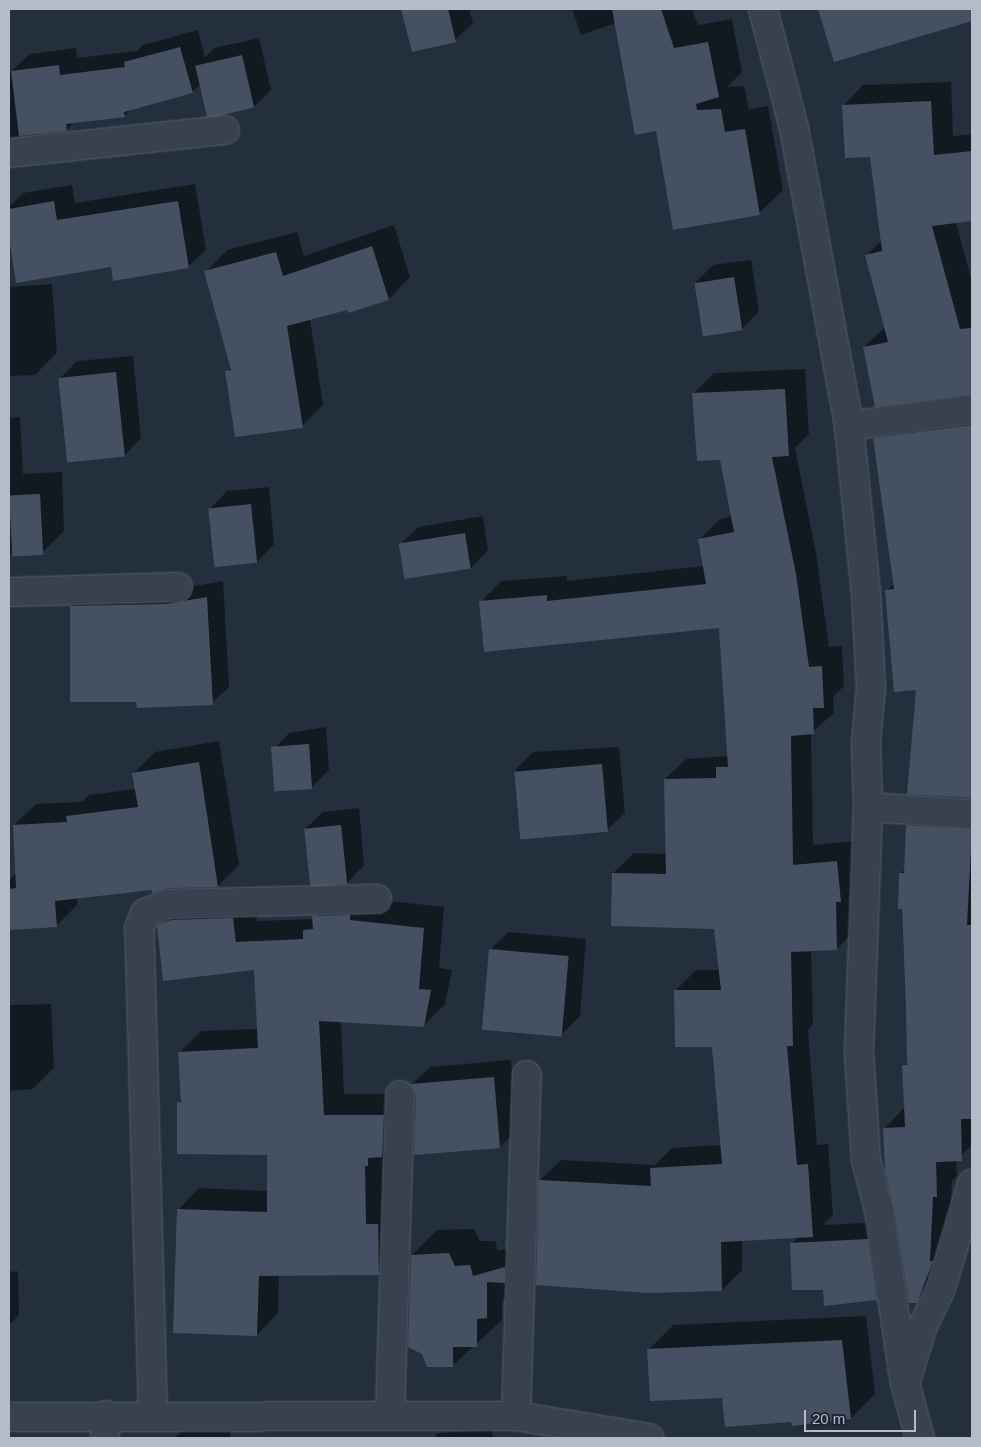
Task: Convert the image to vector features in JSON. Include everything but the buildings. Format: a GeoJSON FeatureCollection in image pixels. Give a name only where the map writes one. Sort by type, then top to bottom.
{"type":"FeatureCollection","features":[{"type":"Feature","properties":{"kind":"street"},"geometry":{"type":"LineString","coordinates":[[763,9],[794,128],[849,426],[868,618],[871,687],[866,742],[868,807],[859,1054],[866,1160],[879,1210],[905,1383],[920,1438]]}},
{"type":"Feature","properties":{"kind":"street"},"geometry":{"type":"LineString","coordinates":[[9,153],[225,130]]}},
{"type":"Feature","properties":{"kind":"street"},"geometry":{"type":"LineString","coordinates":[[849,426],[972,409]]}},
{"type":"Feature","properties":{"kind":"street"},"geometry":{"type":"LineString","coordinates":[[9,592],[178,587]]}},
{"type":"Feature","properties":{"kind":"street"},"geometry":{"type":"LineString","coordinates":[[868,807],[972,814]]}},
{"type":"Feature","properties":{"kind":"street"},"geometry":{"type":"LineString","coordinates":[[153,1416],[139,928],[145,913],[168,904],[377,899]]}},
{"type":"Feature","properties":{"kind":"street"},"geometry":{"type":"LineString","coordinates":[[516,1416],[527,1075]]}},
{"type":"Feature","properties":{"kind":"street"},"geometry":{"type":"LineString","coordinates":[[390,1415],[400,1094]]}},
{"type":"Feature","properties":{"kind":"street"},"geometry":{"type":"LineString","coordinates":[[905,1383],[923,1326],[941,1288],[972,1184]]}},
{"type":"Feature","properties":{"kind":"street"},"geometry":{"type":"LineString","coordinates":[[9,1417],[106,1427],[153,1416],[516,1416],[649,1438]]}}]}
